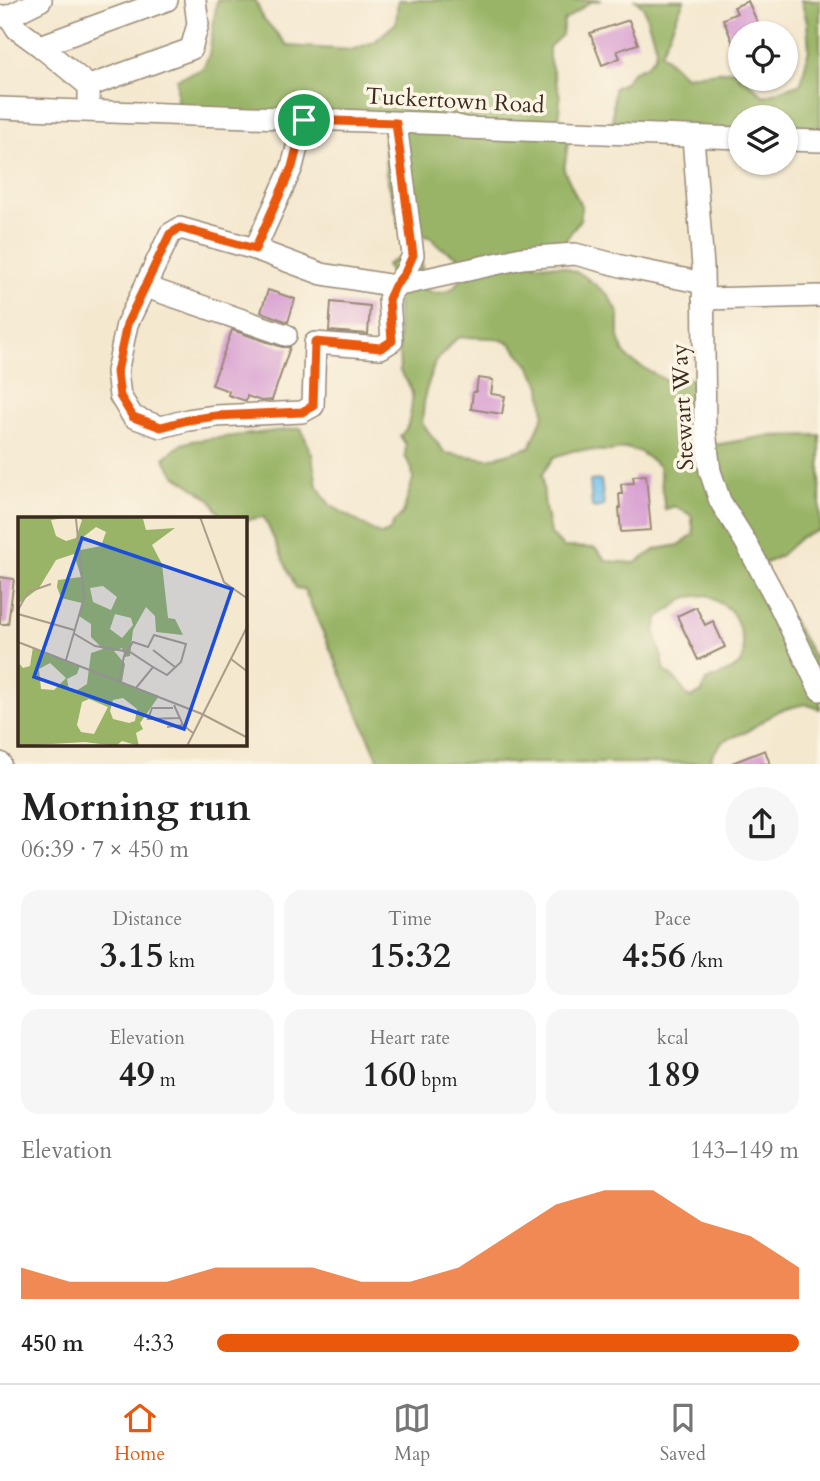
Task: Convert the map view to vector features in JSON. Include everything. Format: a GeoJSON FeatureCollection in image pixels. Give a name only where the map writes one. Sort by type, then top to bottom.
{"type":"FeatureCollection","features":[{"type":"Feature","properties":{"kind":"street"},"geometry":{"type":"LineString","coordinates":[[41,0],[12,10],[17,29],[89,86]]}},
{"type":"Feature","properties":{"kind":"street"},"geometry":{"type":"LineString","coordinates":[[40,46],[167,0]]}},
{"type":"Feature","properties":{"kind":"street"},"geometry":{"type":"LineString","coordinates":[[89,86],[191,49],[198,24],[195,0]]}},
{"type":"Feature","properties":{"kind":"street"},"geometry":{"type":"LineString","coordinates":[[89,86],[89,112]]}},
{"type":"Feature","properties":{"kind":"street","name":"Tuckertown Road"},"geometry":{"type":"LineString","coordinates":[[0,108],[449,124],[465,128],[728,138]]}},
{"type":"Feature","properties":{"kind":"street"},"geometry":{"type":"LineString","coordinates":[[255,249],[292,167],[304,120]]}},
{"type":"Feature","properties":{"kind":"street"},"geometry":{"type":"LineString","coordinates":[[396,123],[413,255],[405,273],[395,286],[389,299],[392,341],[381,348],[315,342],[313,406],[302,412],[216,416],[161,427],[133,417],[120,396],[117,372],[127,324],[170,234],[180,228],[255,249],[322,274],[395,286],[522,258],[575,254],[703,291],[820,296]]}},
{"type":"Feature","properties":{"kind":"street","name":"Stewart Way"},"geometry":{"type":"LineString","coordinates":[[694,137],[703,291],[705,431],[710,471],[720,501],[780,606],[820,691]]}},
{"type":"Feature","properties":{"kind":"street"},"geometry":{"type":"LineString","coordinates":[[798,140],[820,141]]}},
{"type":"Feature","properties":{"kind":"street"},"geometry":{"type":"LineString","coordinates":[[146,287],[286,335]]}},
{"type":"Feature","properties":{"kind":"green space"},"geometry":{"type":"Polygon","coordinates":[[[217,0],[255,0],[263,18],[288,46],[351,50],[374,42],[396,23],[398,0],[602,0],[590,2],[564,21],[562,35],[549,47],[549,58],[560,96],[559,131],[569,135],[564,170],[581,206],[581,218],[563,244],[534,251],[535,264],[562,266],[583,275],[608,295],[619,314],[619,337],[623,351],[630,360],[665,380],[704,378],[708,446],[767,436],[820,435],[820,530],[801,537],[780,556],[760,566],[820,667],[820,709],[805,704],[778,711],[746,732],[723,741],[712,755],[711,763],[380,763],[304,589],[296,588],[264,517],[247,520],[247,517],[221,517],[210,499],[175,475],[164,458],[182,444],[192,441],[301,428],[312,455],[317,486],[330,505],[381,535],[389,532],[403,513],[413,479],[412,469],[405,456],[406,445],[400,436],[408,425],[412,398],[408,383],[400,372],[397,285],[386,265],[409,252],[419,259],[422,265],[419,283],[425,289],[438,293],[454,287],[471,266],[440,247],[430,237],[422,236],[411,223],[398,218],[386,174],[384,126],[177,117],[177,79],[203,69],[209,55],[217,0]],[[457,338],[435,362],[425,394],[422,423],[445,453],[489,459],[530,447],[544,414],[541,386],[529,365],[510,343],[495,338],[457,338]],[[626,448],[611,451],[575,450],[554,457],[542,474],[550,533],[563,547],[595,548],[607,561],[635,563],[657,549],[679,545],[694,534],[691,515],[674,506],[665,510],[659,466],[640,452],[626,448]],[[708,595],[687,597],[658,618],[655,632],[665,671],[691,698],[702,692],[706,681],[739,665],[744,653],[735,618],[729,609],[708,595]]]}},
{"type":"Feature","properties":{"kind":"green space"},"geometry":{"type":"Polygon","coordinates":[[[635,0],[684,0],[661,53],[685,76],[728,71],[728,91],[758,91],[764,96],[778,91],[798,91],[809,49],[807,22],[801,0],[820,0],[820,144],[798,143],[798,105],[728,105],[728,140],[612,135],[614,88],[624,83],[632,72],[646,66],[655,56],[656,47],[643,6],[635,0]]]}},
{"type":"Feature","properties":{"kind":"water"},"geometry":{"type":"Polygon","coordinates":[[[601,480],[604,506],[595,508],[592,507],[590,481],[601,480]]]}},
{"type":"Feature","properties":{"kind":"building"},"geometry":{"type":"Polygon","coordinates":[[[748,1],[757,21],[728,21],[728,31],[723,19],[737,13],[734,7],[748,1]]]}},
{"type":"Feature","properties":{"kind":"building"},"geometry":{"type":"Polygon","coordinates":[[[629,20],[638,44],[617,51],[620,58],[602,65],[590,33],[629,20]]]}},
{"type":"Feature","properties":{"kind":"building"},"geometry":{"type":"Polygon","coordinates":[[[268,290],[295,299],[288,322],[261,312],[268,290]]]}},
{"type":"Feature","properties":{"kind":"building"},"geometry":{"type":"Polygon","coordinates":[[[331,302],[370,306],[368,334],[329,331],[331,302]]]}},
{"type":"Feature","properties":{"kind":"building"},"geometry":{"type":"Polygon","coordinates":[[[232,330],[282,347],[290,347],[272,400],[261,401],[247,396],[246,401],[228,395],[229,391],[212,385],[232,330]]]}},
{"type":"Feature","properties":{"kind":"building"},"geometry":{"type":"Polygon","coordinates":[[[478,378],[493,380],[491,394],[505,396],[502,414],[471,409],[478,378]]]}},
{"type":"Feature","properties":{"kind":"building"},"geometry":{"type":"Polygon","coordinates":[[[646,475],[651,530],[621,532],[621,484],[634,483],[633,476],[646,475]]]}},
{"type":"Feature","properties":{"kind":"building"},"geometry":{"type":"Polygon","coordinates":[[[0,577],[14,579],[8,624],[0,624],[0,577]]]}},
{"type":"Feature","properties":{"kind":"building"},"geometry":{"type":"Polygon","coordinates":[[[696,607],[705,625],[713,621],[725,647],[698,660],[677,616],[696,607]]]}},
{"type":"Feature","properties":{"kind":"building"},"geometry":{"type":"Polygon","coordinates":[[[765,750],[770,764],[732,764],[732,763],[765,750]]]}},
{"type":"Feature","properties":{"kind":"route"},"geometry":{"type":"LineString","coordinates":[[304,120],[396,123],[413,255],[389,299],[392,341],[381,348],[315,342],[313,406],[302,412],[216,416],[161,427],[133,417],[120,396],[117,372],[127,324],[170,234],[180,228],[255,249],[292,167],[304,120]]}}]}
